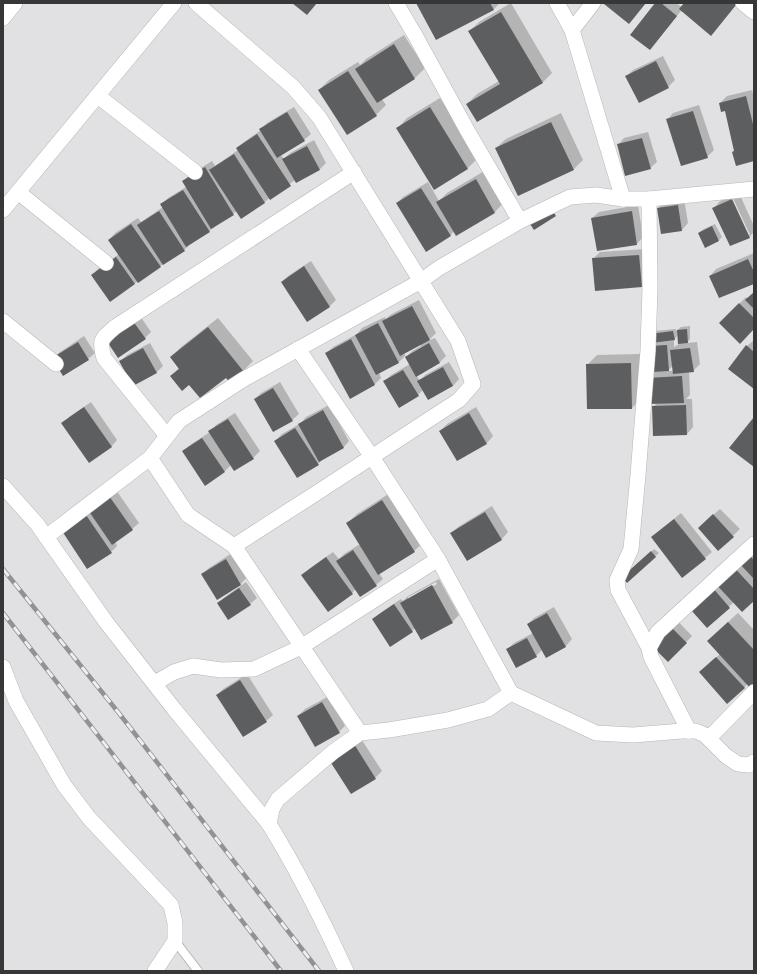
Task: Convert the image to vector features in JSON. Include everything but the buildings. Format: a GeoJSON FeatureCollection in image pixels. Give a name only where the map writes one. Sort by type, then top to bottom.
{"type":"FeatureCollection","features":[{"type":"Feature","properties":{"kind":"street"},"geometry":{"type":"LineString","coordinates":[[3,18],[15,3]]}},
{"type":"Feature","properties":{"kind":"street"},"geometry":{"type":"LineString","coordinates":[[3,210],[174,3]]}},
{"type":"Feature","properties":{"kind":"street"},"geometry":{"type":"LineString","coordinates":[[196,3],[293,87],[319,117],[458,341],[473,384],[459,400],[234,546]]}},
{"type":"Feature","properties":{"kind":"street"},"geometry":{"type":"LineString","coordinates":[[396,3],[520,222]]}},
{"type":"Feature","properties":{"kind":"street"},"geometry":{"type":"LineString","coordinates":[[557,3],[572,30],[623,198]]}},
{"type":"Feature","properties":{"kind":"street"},"geometry":{"type":"LineString","coordinates":[[572,30],[593,3]]}},
{"type":"Feature","properties":{"kind":"street"},"geometry":{"type":"LineString","coordinates":[[743,3],[754,12]]}},
{"type":"Feature","properties":{"kind":"street"},"geometry":{"type":"LineString","coordinates":[[98,96],[195,172]]}},
{"type":"Feature","properties":{"kind":"street"},"geometry":{"type":"LineString","coordinates":[[167,436],[104,358],[101,346],[104,336],[115,327],[354,172]]}},
{"type":"Feature","properties":{"kind":"street"},"geometry":{"type":"LineString","coordinates":[[46,537],[150,458],[179,421],[244,378],[421,281],[439,268],[520,222],[570,197],[596,195],[649,199],[754,189]]}},
{"type":"Feature","properties":{"kind":"street"},"geometry":{"type":"LineString","coordinates":[[18,192],[106,263]]}},
{"type":"Feature","properties":{"kind":"street"},"geometry":{"type":"LineString","coordinates":[[649,199],[650,288],[648,342],[638,475],[631,549],[617,580],[618,590],[649,648],[651,657],[689,731]]}},
{"type":"Feature","properties":{"kind":"street"},"geometry":{"type":"LineString","coordinates":[[3,321],[56,364]]}},
{"type":"Feature","properties":{"kind":"street"},"geometry":{"type":"LineString","coordinates":[[298,349],[372,457],[438,559],[511,693],[596,733],[633,735],[689,731],[696,732],[709,738],[726,756],[738,764],[749,765],[754,762]]}},
{"type":"Feature","properties":{"kind":"street"},"geometry":{"type":"LineString","coordinates":[[150,458],[188,515],[234,546],[360,733]]}},
{"type":"Feature","properties":{"kind":"street"},"geometry":{"type":"LineString","coordinates":[[3,486],[37,524],[106,622],[269,824],[288,856],[346,971]]}},
{"type":"Feature","properties":{"kind":"street"},"geometry":{"type":"LineString","coordinates":[[649,648],[658,632],[754,544]]}},
{"type":"Feature","properties":{"kind":"street"},"geometry":{"type":"LineString","coordinates":[[154,683],[174,672],[193,666],[221,670],[254,669],[302,647],[438,559]]}},
{"type":"Feature","properties":{"kind":"street"},"geometry":{"type":"LineString","coordinates":[[3,666],[16,701],[64,785],[89,818],[171,905],[175,923],[174,941],[155,971]]}},
{"type":"Feature","properties":{"kind":"street"},"geometry":{"type":"LineString","coordinates":[[709,738],[754,692]]}},
{"type":"Feature","properties":{"kind":"street"},"geometry":{"type":"LineString","coordinates":[[269,824],[272,809],[278,799],[333,752],[360,733],[389,730],[448,720],[488,709],[511,693]]}},
{"type":"Feature","properties":{"kind":"lane"},"geometry":{"type":"LineString","coordinates":[[174,941],[198,971]]}},
{"type":"Feature","properties":{"kind":"railway"},"geometry":{"type":"LineString","coordinates":[[3,569],[118,712],[319,971]]}},
{"type":"Feature","properties":{"kind":"railway"},"geometry":{"type":"LineString","coordinates":[[3,613],[281,971]]}}]}
